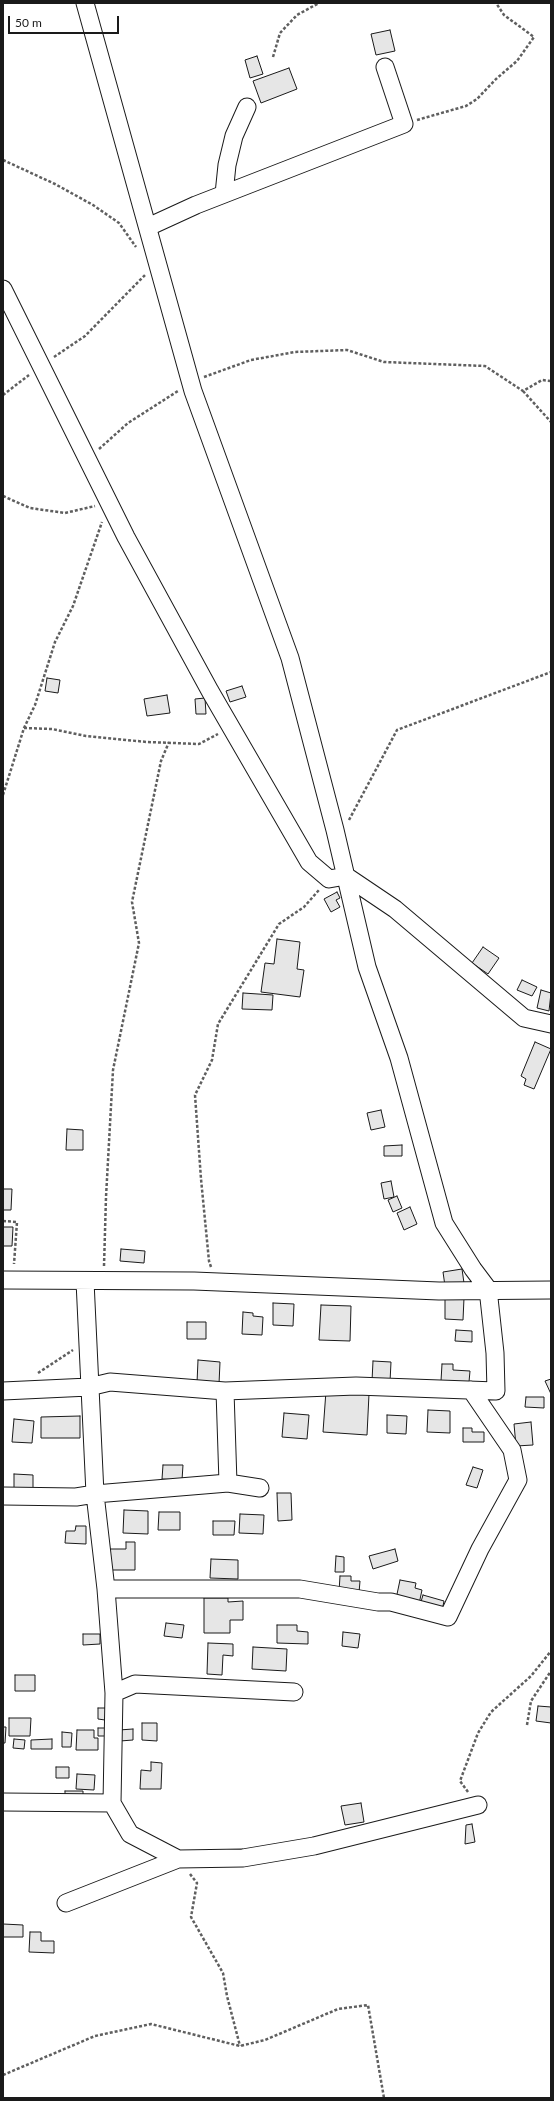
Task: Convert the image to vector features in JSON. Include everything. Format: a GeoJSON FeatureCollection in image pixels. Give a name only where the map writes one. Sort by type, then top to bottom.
{"type":"FeatureCollection","features":[{"type":"Feature","properties":{"kind":"street"},"geometry":{"type":"LineString","coordinates":[[3,1391],[89,1387],[110,1382],[225,1391],[356,1386],[496,1392],[495,1353],[488,1289],[473,1269],[444,1223],[399,1058],[367,967],[335,830],[290,658],[191,383],[86,5]]}},
{"type":"Feature","properties":{"kind":"street"},"geometry":{"type":"LineString","coordinates":[[148,227],[224,194],[404,124],[385,67]]}},
{"type":"Feature","properties":{"kind":"street"},"geometry":{"type":"LineString","coordinates":[[224,194],[234,136],[247,107]]}},
{"type":"Feature","properties":{"kind":"street"},"geometry":{"type":"LineString","coordinates":[[3,289],[129,544],[231,728],[309,862],[329,879],[346,876],[395,909],[524,1018],[551,1024]]}},
{"type":"Feature","properties":{"kind":"street"},"geometry":{"type":"LineString","coordinates":[[8,1280],[217,1282],[431,1290],[551,1290]]}},
{"type":"Feature","properties":{"kind":"street"},"geometry":{"type":"LineString","coordinates":[[85,1281],[95,1494],[106,1589],[114,1693],[112,1803],[130,1834],[178,1859]]}},
{"type":"Feature","properties":{"kind":"street"},"geometry":{"type":"LineString","coordinates":[[106,1589],[300,1589],[378,1602],[391,1602],[448,1617],[480,1549],[518,1480],[512,1450],[471,1390]]}},
{"type":"Feature","properties":{"kind":"street"},"geometry":{"type":"LineString","coordinates":[[225,1391],[228,1483]]}},
{"type":"Feature","properties":{"kind":"street"},"geometry":{"type":"LineString","coordinates":[[3,1496],[76,1497],[95,1494],[228,1483],[260,1488]]}},
{"type":"Feature","properties":{"kind":"street"},"geometry":{"type":"LineString","coordinates":[[114,1693],[135,1684],[294,1692]]}},
{"type":"Feature","properties":{"kind":"street"},"geometry":{"type":"LineString","coordinates":[[3,1802],[112,1803]]}},
{"type":"Feature","properties":{"kind":"street"},"geometry":{"type":"LineString","coordinates":[[66,1903],[178,1859],[243,1858],[314,1846],[478,1805]]}},
{"type":"Feature","properties":{"kind":"path"},"geometry":{"type":"LineString","coordinates":[[273,57],[280,34],[297,15],[319,3]]}},
{"type":"Feature","properties":{"kind":"path"},"geometry":{"type":"LineString","coordinates":[[404,124],[466,106],[477,99],[496,79],[517,61],[534,37],[504,15],[496,3]]}},
{"type":"Feature","properties":{"kind":"path"},"geometry":{"type":"LineString","coordinates":[[3,160],[55,184],[93,205],[119,223],[137,249]]}},
{"type":"Feature","properties":{"kind":"path"},"geometry":{"type":"LineString","coordinates":[[3,395],[40,366],[85,336],[158,263]]}},
{"type":"Feature","properties":{"kind":"path"},"geometry":{"type":"LineString","coordinates":[[87,460],[128,423],[191,383],[251,360],[295,352],[346,350],[384,362],[484,366],[523,391],[551,422]]}},
{"type":"Feature","properties":{"kind":"path"},"geometry":{"type":"LineString","coordinates":[[523,391],[542,380],[551,381]]}},
{"type":"Feature","properties":{"kind":"path"},"geometry":{"type":"LineString","coordinates":[[3,496],[30,508],[65,513],[109,503]]}},
{"type":"Feature","properties":{"kind":"path"},"geometry":{"type":"LineString","coordinates":[[3,796],[24,728],[35,705],[55,642],[73,606],[109,503]]}},
{"type":"Feature","properties":{"kind":"path"},"geometry":{"type":"LineString","coordinates":[[335,830],[346,826],[397,730],[551,672]]}},
{"type":"Feature","properties":{"kind":"path"},"geometry":{"type":"LineString","coordinates":[[24,728],[52,729],[86,736],[147,742],[199,744],[231,728]]}},
{"type":"Feature","properties":{"kind":"path"},"geometry":{"type":"LineString","coordinates":[[105,1281],[103,1252],[113,1070],[139,943],[132,902],[161,761],[169,742]]}},
{"type":"Feature","properties":{"kind":"path"},"geometry":{"type":"LineString","coordinates":[[217,1282],[209,1261],[195,1095],[212,1060],[218,1024],[279,924],[304,907],[329,879]]}},
{"type":"Feature","properties":{"kind":"path"},"geometry":{"type":"LineString","coordinates":[[3,1221],[18,1222],[8,1280]]}},
{"type":"Feature","properties":{"kind":"path"},"geometry":{"type":"LineString","coordinates":[[36,1374],[87,1340]]}},
{"type":"Feature","properties":{"kind":"path"},"geometry":{"type":"LineString","coordinates":[[478,1805],[460,1781],[478,1733],[491,1712],[531,1676],[551,1651]]}},
{"type":"Feature","properties":{"kind":"path"},"geometry":{"type":"LineString","coordinates":[[527,1725],[531,1701],[551,1671]]}},
{"type":"Feature","properties":{"kind":"path"},"geometry":{"type":"LineString","coordinates":[[178,1859],[197,1883],[191,1917],[223,1973],[227,1996],[240,2046]]}},
{"type":"Feature","properties":{"kind":"path"},"geometry":{"type":"LineString","coordinates":[[3,2075],[95,2036],[151,2024],[240,2046],[265,2040],[338,2009],[368,2005],[384,2098]]}},
{"type":"Feature","properties":{"kind":"building"},"geometry":{"type":"Polygon","coordinates":[[[390,30],[395,51],[376,55],[371,34],[390,30]]]}},
{"type":"Feature","properties":{"kind":"building"},"geometry":{"type":"Polygon","coordinates":[[[257,56],[263,74],[250,78],[245,60],[257,56]]]}},
{"type":"Feature","properties":{"kind":"building"},"geometry":{"type":"Polygon","coordinates":[[[289,68],[297,89],[261,103],[253,81],[289,68]]]}},
{"type":"Feature","properties":{"kind":"building"},"geometry":{"type":"Polygon","coordinates":[[[47,678],[60,680],[58,693],[45,691],[47,678]]]}},
{"type":"Feature","properties":{"kind":"building"},"geometry":{"type":"Polygon","coordinates":[[[242,686],[246,697],[230,702],[226,691],[242,686]]]}},
{"type":"Feature","properties":{"kind":"building"},"geometry":{"type":"Polygon","coordinates":[[[167,695],[170,713],[147,716],[144,699],[167,695]]]}},
{"type":"Feature","properties":{"kind":"building"},"geometry":{"type":"Polygon","coordinates":[[[205,698],[206,714],[196,714],[195,699],[205,698]]]}},
{"type":"Feature","properties":{"kind":"building"},"geometry":{"type":"Polygon","coordinates":[[[337,892],[340,898],[336,900],[340,907],[331,912],[324,899],[337,892]]]}},
{"type":"Feature","properties":{"kind":"building"},"geometry":{"type":"Polygon","coordinates":[[[277,939],[300,942],[297,969],[304,970],[300,997],[261,992],[265,963],[274,964],[277,939]]]}},
{"type":"Feature","properties":{"kind":"building"},"geometry":{"type":"Polygon","coordinates":[[[483,947],[499,958],[488,974],[472,963],[483,947]]]}},
{"type":"Feature","properties":{"kind":"building"},"geometry":{"type":"Polygon","coordinates":[[[522,980],[537,987],[532,996],[517,990],[522,980]]]}},
{"type":"Feature","properties":{"kind":"building"},"geometry":{"type":"Polygon","coordinates":[[[541,990],[551,993],[549,1011],[537,1008],[541,990]]]}},
{"type":"Feature","properties":{"kind":"building"},"geometry":{"type":"Polygon","coordinates":[[[243,993],[273,995],[272,1010],[242,1009],[243,993]]]}},
{"type":"Feature","properties":{"kind":"building"},"geometry":{"type":"Polygon","coordinates":[[[535,1042],[551,1049],[534,1089],[524,1085],[526,1079],[521,1076],[535,1042]]]}},
{"type":"Feature","properties":{"kind":"building"},"geometry":{"type":"Polygon","coordinates":[[[381,1110],[385,1127],[371,1130],[367,1113],[381,1110]]]}},
{"type":"Feature","properties":{"kind":"building"},"geometry":{"type":"Polygon","coordinates":[[[67,1129],[83,1130],[83,1150],[66,1150],[67,1129]]]}},
{"type":"Feature","properties":{"kind":"building"},"geometry":{"type":"Polygon","coordinates":[[[402,1145],[402,1156],[384,1156],[384,1146],[402,1145]]]}},
{"type":"Feature","properties":{"kind":"building"},"geometry":{"type":"Polygon","coordinates":[[[391,1181],[394,1197],[384,1199],[381,1183],[391,1181]]]}},
{"type":"Feature","properties":{"kind":"building"},"geometry":{"type":"Polygon","coordinates":[[[3,1189],[12,1189],[11,1210],[3,1210],[3,1189]]]}},
{"type":"Feature","properties":{"kind":"building"},"geometry":{"type":"Polygon","coordinates":[[[397,1196],[402,1208],[393,1212],[388,1200],[397,1196]]]}},
{"type":"Feature","properties":{"kind":"building"},"geometry":{"type":"Polygon","coordinates":[[[410,1207],[417,1224],[404,1230],[397,1213],[410,1207]]]}},
{"type":"Feature","properties":{"kind":"building"},"geometry":{"type":"Polygon","coordinates":[[[3,1227],[13,1227],[12,1246],[3,1246],[3,1227]]]}},
{"type":"Feature","properties":{"kind":"building"},"geometry":{"type":"Polygon","coordinates":[[[121,1249],[145,1251],[144,1263],[120,1261],[121,1249]]]}},
{"type":"Feature","properties":{"kind":"building"},"geometry":{"type":"Polygon","coordinates":[[[462,1269],[464,1283],[445,1286],[443,1272],[462,1269]]]}},
{"type":"Feature","properties":{"kind":"building"},"geometry":{"type":"Polygon","coordinates":[[[445,1298],[464,1298],[463,1320],[445,1319],[445,1298]]]}},
{"type":"Feature","properties":{"kind":"building"},"geometry":{"type":"Polygon","coordinates":[[[273,1303],[294,1304],[293,1326],[273,1325],[273,1303]]]}},
{"type":"Feature","properties":{"kind":"building"},"geometry":{"type":"Polygon","coordinates":[[[321,1305],[351,1306],[350,1341],[319,1340],[321,1305]]]}},
{"type":"Feature","properties":{"kind":"building"},"geometry":{"type":"Polygon","coordinates":[[[243,1312],[253,1313],[253,1316],[263,1317],[262,1335],[242,1334],[243,1312]]]}},
{"type":"Feature","properties":{"kind":"building"},"geometry":{"type":"Polygon","coordinates":[[[187,1322],[206,1322],[206,1339],[187,1339],[187,1322]]]}},
{"type":"Feature","properties":{"kind":"building"},"geometry":{"type":"Polygon","coordinates":[[[456,1330],[472,1331],[472,1342],[455,1341],[456,1330]]]}},
{"type":"Feature","properties":{"kind":"building"},"geometry":{"type":"Polygon","coordinates":[[[198,1360],[220,1362],[219,1384],[197,1383],[198,1360]]]}},
{"type":"Feature","properties":{"kind":"building"},"geometry":{"type":"Polygon","coordinates":[[[373,1361],[391,1362],[390,1382],[372,1381],[373,1361]]]}},
{"type":"Feature","properties":{"kind":"building"},"geometry":{"type":"Polygon","coordinates":[[[442,1364],[453,1364],[453,1370],[470,1371],[469,1382],[441,1381],[442,1364]]]}},
{"type":"Feature","properties":{"kind":"building"},"geometry":{"type":"Polygon","coordinates":[[[551,1379],[551,1394],[545,1381],[551,1379]]]}},
{"type":"Feature","properties":{"kind":"building"},"geometry":{"type":"Polygon","coordinates":[[[326,1391],[369,1394],[367,1435],[323,1432],[326,1391]]]}},
{"type":"Feature","properties":{"kind":"building"},"geometry":{"type":"Polygon","coordinates":[[[526,1397],[544,1397],[544,1408],[525,1407],[526,1397]]]}},
{"type":"Feature","properties":{"kind":"building"},"geometry":{"type":"Polygon","coordinates":[[[428,1410],[450,1411],[450,1433],[427,1432],[428,1410]]]}},
{"type":"Feature","properties":{"kind":"building"},"geometry":{"type":"Polygon","coordinates":[[[284,1413],[309,1415],[307,1439],[282,1437],[284,1413]]]}},
{"type":"Feature","properties":{"kind":"building"},"geometry":{"type":"Polygon","coordinates":[[[387,1415],[407,1416],[406,1434],[387,1433],[387,1415]]]}},
{"type":"Feature","properties":{"kind":"building"},"geometry":{"type":"Polygon","coordinates":[[[80,1416],[80,1438],[41,1438],[41,1417],[80,1416]]]}},
{"type":"Feature","properties":{"kind":"building"},"geometry":{"type":"Polygon","coordinates":[[[14,1419],[34,1421],[32,1443],[12,1442],[14,1419]]]}},
{"type":"Feature","properties":{"kind":"building"},"geometry":{"type":"Polygon","coordinates":[[[531,1422],[533,1445],[516,1446],[514,1424],[531,1422]]]}},
{"type":"Feature","properties":{"kind":"building"},"geometry":{"type":"Polygon","coordinates":[[[463,1428],[472,1428],[472,1432],[484,1432],[484,1442],[463,1442],[463,1428]]]}},
{"type":"Feature","properties":{"kind":"building"},"geometry":{"type":"Polygon","coordinates":[[[163,1465],[183,1465],[182,1480],[162,1479],[163,1465]]]}},
{"type":"Feature","properties":{"kind":"building"},"geometry":{"type":"Polygon","coordinates":[[[473,1467],[483,1470],[477,1488],[466,1485],[473,1467]]]}},
{"type":"Feature","properties":{"kind":"building"},"geometry":{"type":"Polygon","coordinates":[[[14,1474],[33,1475],[33,1493],[14,1492],[14,1474]]]}},
{"type":"Feature","properties":{"kind":"building"},"geometry":{"type":"Polygon","coordinates":[[[277,1493],[291,1493],[292,1520],[278,1521],[277,1493]]]}},
{"type":"Feature","properties":{"kind":"building"},"geometry":{"type":"Polygon","coordinates":[[[124,1510],[148,1511],[148,1534],[123,1533],[124,1510]]]}},
{"type":"Feature","properties":{"kind":"building"},"geometry":{"type":"Polygon","coordinates":[[[159,1512],[180,1512],[180,1530],[158,1530],[159,1512]]]}},
{"type":"Feature","properties":{"kind":"building"},"geometry":{"type":"Polygon","coordinates":[[[240,1514],[264,1515],[263,1534],[239,1533],[240,1514]]]}},
{"type":"Feature","properties":{"kind":"building"},"geometry":{"type":"Polygon","coordinates":[[[213,1521],[235,1521],[234,1535],[213,1535],[213,1521]]]}},
{"type":"Feature","properties":{"kind":"building"},"geometry":{"type":"Polygon","coordinates":[[[76,1526],[86,1526],[86,1544],[65,1543],[66,1531],[75,1531],[76,1526]]]}},
{"type":"Feature","properties":{"kind":"building"},"geometry":{"type":"Polygon","coordinates":[[[126,1542],[135,1542],[135,1570],[111,1570],[110,1549],[126,1549],[126,1542]]]}},
{"type":"Feature","properties":{"kind":"building"},"geometry":{"type":"Polygon","coordinates":[[[395,1549],[398,1561],[373,1569],[369,1556],[395,1549]]]}},
{"type":"Feature","properties":{"kind":"building"},"geometry":{"type":"Polygon","coordinates":[[[336,1556],[344,1557],[344,1572],[335,1572],[336,1556]]]}},
{"type":"Feature","properties":{"kind":"building"},"geometry":{"type":"Polygon","coordinates":[[[211,1559],[238,1560],[238,1579],[210,1578],[211,1559]]]}},
{"type":"Feature","properties":{"kind":"building"},"geometry":{"type":"Polygon","coordinates":[[[340,1576],[351,1576],[351,1581],[360,1581],[359,1593],[339,1592],[340,1576]]]}},
{"type":"Feature","properties":{"kind":"building"},"geometry":{"type":"Polygon","coordinates":[[[400,1580],[416,1583],[415,1588],[422,1590],[419,1604],[396,1599],[400,1580]]]}},
{"type":"Feature","properties":{"kind":"building"},"geometry":{"type":"Polygon","coordinates":[[[423,1595],[444,1601],[442,1611],[420,1605],[423,1595]]]}},
{"type":"Feature","properties":{"kind":"building"},"geometry":{"type":"Polygon","coordinates":[[[204,1598],[228,1598],[228,1602],[243,1601],[243,1620],[230,1620],[230,1633],[204,1633],[204,1598]]]}},
{"type":"Feature","properties":{"kind":"building"},"geometry":{"type":"Polygon","coordinates":[[[166,1623],[184,1625],[182,1638],[164,1636],[166,1623]]]}},
{"type":"Feature","properties":{"kind":"building"},"geometry":{"type":"Polygon","coordinates":[[[277,1625],[297,1625],[297,1631],[308,1632],[308,1644],[277,1643],[277,1625]]]}},
{"type":"Feature","properties":{"kind":"building"},"geometry":{"type":"Polygon","coordinates":[[[343,1632],[360,1634],[358,1648],[342,1646],[343,1632]]]}},
{"type":"Feature","properties":{"kind":"building"},"geometry":{"type":"Polygon","coordinates":[[[83,1634],[100,1634],[100,1644],[83,1645],[83,1634]]]}},
{"type":"Feature","properties":{"kind":"building"},"geometry":{"type":"Polygon","coordinates":[[[208,1643],[233,1644],[233,1656],[223,1655],[222,1675],[207,1674],[208,1643]]]}},
{"type":"Feature","properties":{"kind":"building"},"geometry":{"type":"Polygon","coordinates":[[[253,1647],[287,1649],[286,1671],[252,1669],[253,1647]]]}},
{"type":"Feature","properties":{"kind":"building"},"geometry":{"type":"Polygon","coordinates":[[[15,1675],[35,1675],[35,1691],[15,1691],[15,1675]]]}},
{"type":"Feature","properties":{"kind":"building"},"geometry":{"type":"Polygon","coordinates":[[[538,1706],[551,1707],[551,1723],[536,1721],[538,1706]]]}},
{"type":"Feature","properties":{"kind":"building"},"geometry":{"type":"Polygon","coordinates":[[[98,1708],[106,1708],[105,1720],[98,1719],[98,1708]]]}},
{"type":"Feature","properties":{"kind":"building"},"geometry":{"type":"Polygon","coordinates":[[[9,1718],[31,1718],[30,1736],[9,1736],[9,1718]]]}},
{"type":"Feature","properties":{"kind":"building"},"geometry":{"type":"Polygon","coordinates":[[[142,1723],[157,1723],[157,1741],[142,1740],[142,1723]]]}},
{"type":"Feature","properties":{"kind":"building"},"geometry":{"type":"Polygon","coordinates":[[[3,1727],[6,1727],[5,1743],[3,1743],[3,1727]]]}},
{"type":"Feature","properties":{"kind":"building"},"geometry":{"type":"Polygon","coordinates":[[[98,1728],[105,1728],[106,1736],[98,1736],[98,1728]]]}},
{"type":"Feature","properties":{"kind":"building"},"geometry":{"type":"Polygon","coordinates":[[[133,1729],[133,1740],[120,1741],[119,1730],[133,1729]]]}},
{"type":"Feature","properties":{"kind":"building"},"geometry":{"type":"Polygon","coordinates":[[[77,1730],[94,1730],[94,1738],[98,1738],[98,1750],[76,1750],[77,1730]]]}},
{"type":"Feature","properties":{"kind":"building"},"geometry":{"type":"Polygon","coordinates":[[[62,1732],[72,1733],[71,1747],[62,1747],[62,1732]]]}},
{"type":"Feature","properties":{"kind":"building"},"geometry":{"type":"Polygon","coordinates":[[[14,1739],[25,1740],[24,1749],[13,1748],[14,1739]]]}},
{"type":"Feature","properties":{"kind":"building"},"geometry":{"type":"Polygon","coordinates":[[[52,1739],[52,1749],[31,1749],[31,1740],[52,1739]]]}},
{"type":"Feature","properties":{"kind":"building"},"geometry":{"type":"Polygon","coordinates":[[[151,1762],[162,1763],[161,1789],[140,1789],[141,1770],[151,1771],[151,1762]]]}},
{"type":"Feature","properties":{"kind":"building"},"geometry":{"type":"Polygon","coordinates":[[[56,1767],[69,1767],[69,1778],[56,1778],[56,1767]]]}},
{"type":"Feature","properties":{"kind":"building"},"geometry":{"type":"Polygon","coordinates":[[[77,1774],[95,1775],[94,1790],[76,1789],[77,1774]]]}},
{"type":"Feature","properties":{"kind":"building"},"geometry":{"type":"Polygon","coordinates":[[[65,1791],[83,1791],[83,1798],[65,1798],[65,1791]]]}},
{"type":"Feature","properties":{"kind":"building"},"geometry":{"type":"Polygon","coordinates":[[[361,1803],[364,1822],[345,1825],[341,1806],[361,1803]]]}},
{"type":"Feature","properties":{"kind":"building"},"geometry":{"type":"Polygon","coordinates":[[[472,1824],[475,1842],[465,1844],[466,1825],[472,1824]]]}},
{"type":"Feature","properties":{"kind":"building"},"geometry":{"type":"Polygon","coordinates":[[[3,1924],[23,1925],[23,1937],[3,1937],[3,1924]]]}},
{"type":"Feature","properties":{"kind":"building"},"geometry":{"type":"Polygon","coordinates":[[[30,1932],[41,1932],[41,1941],[54,1941],[54,1953],[29,1952],[30,1932]]]}}]}
